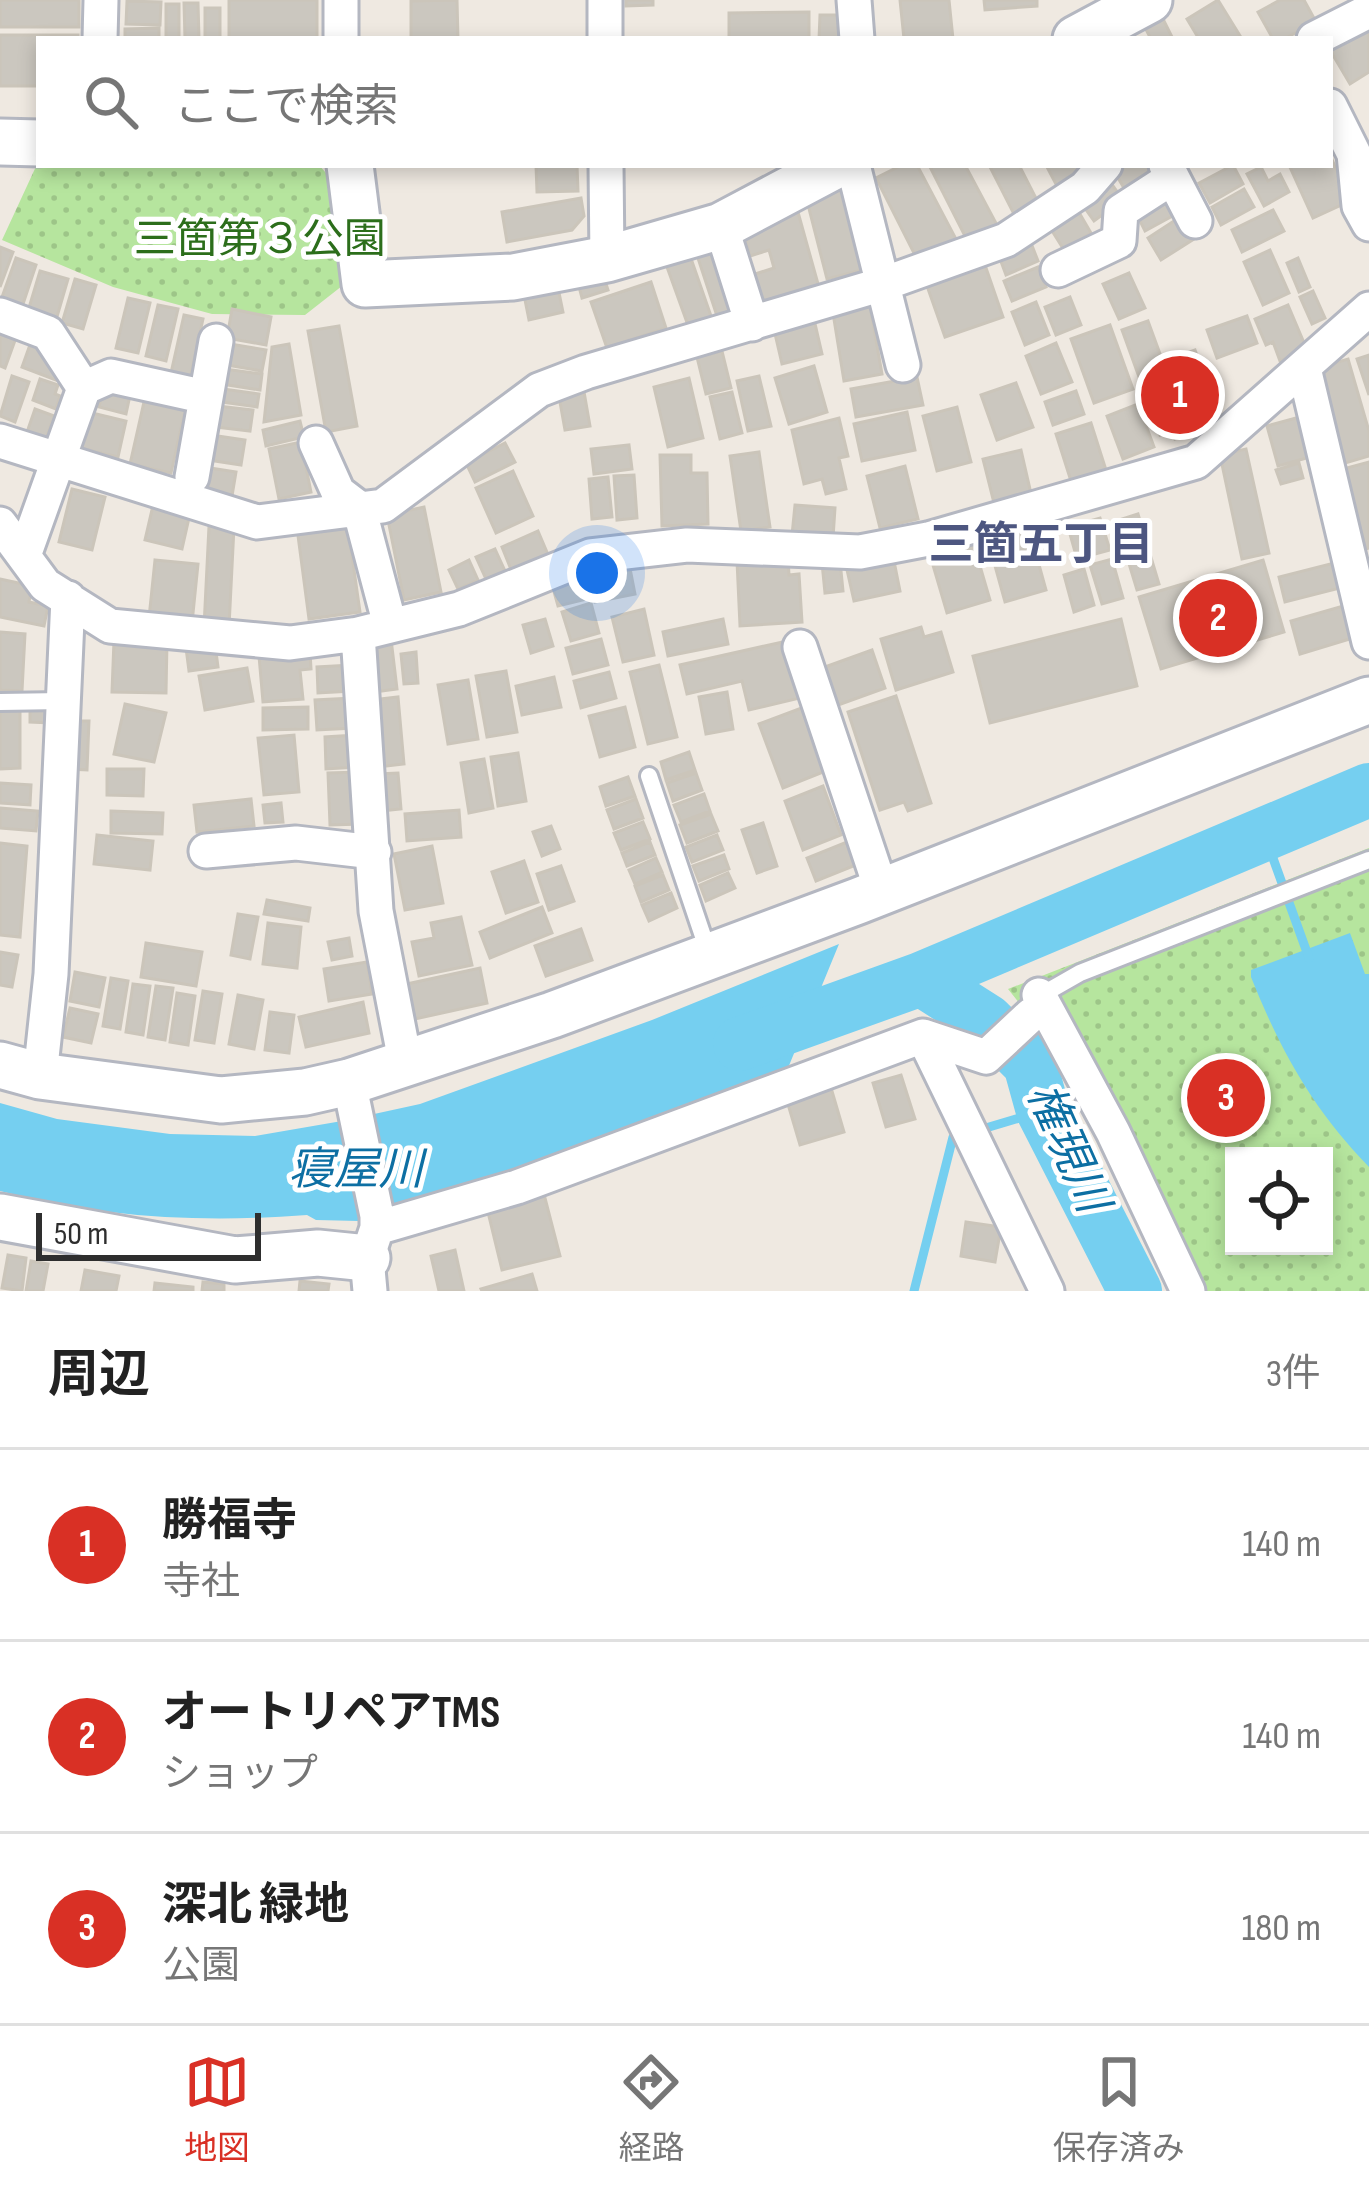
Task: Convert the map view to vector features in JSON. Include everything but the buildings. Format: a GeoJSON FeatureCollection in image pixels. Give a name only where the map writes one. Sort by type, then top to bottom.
{"type":"FeatureCollection","features":[{"type":"Feature","properties":{"kind":"street"},"geometry":{"type":"LineString","coordinates":[[100,36],[101,0]]}},
{"type":"Feature","properties":{"kind":"street"},"geometry":{"type":"LineString","coordinates":[[341,0],[341,36]]}},
{"type":"Feature","properties":{"kind":"street"},"geometry":{"type":"LineString","coordinates":[[604,0],[605,36]]}},
{"type":"Feature","properties":{"kind":"street"},"geometry":{"type":"LineString","coordinates":[[854,0],[857,36]]}},
{"type":"Feature","properties":{"kind":"street"},"geometry":{"type":"LineString","coordinates":[[1320,36],[1369,10]]}},
{"type":"Feature","properties":{"kind":"street"},"geometry":{"type":"LineString","coordinates":[[1333,112],[1354,154],[1360,206],[1369,224]]}},
{"type":"Feature","properties":{"kind":"street"},"geometry":{"type":"LineString","coordinates":[[0,142],[36,142]]}},
{"type":"Feature","properties":{"kind":"street"},"geometry":{"type":"LineString","coordinates":[[350,168],[365,284],[513,277],[607,259],[722,226],[771,191],[828,168]]}},
{"type":"Feature","properties":{"kind":"street"},"geometry":{"type":"LineString","coordinates":[[606,168],[607,259]]}},
{"type":"Feature","properties":{"kind":"street"},"geometry":{"type":"LineString","coordinates":[[854,168],[903,365]]}},
{"type":"Feature","properties":{"kind":"street"},"geometry":{"type":"LineString","coordinates":[[0,441],[257,521],[383,506],[539,389],[883,284],[1006,240],[1085,188],[1102,168]]}},
{"type":"Feature","properties":{"kind":"street"},"geometry":{"type":"LineString","coordinates":[[1058,270],[1119,242],[1121,211],[1169,172],[1195,221]]}},
{"type":"Feature","properties":{"kind":"street"},"geometry":{"type":"LineString","coordinates":[[722,226],[752,324]]}},
{"type":"Feature","properties":{"kind":"street"},"geometry":{"type":"LineString","coordinates":[[0,524],[45,585],[110,626],[290,643],[374,630],[459,609],[590,556],[687,545],[860,552],[951,533],[1196,462],[1369,309]]}},
{"type":"Feature","properties":{"kind":"street"},"geometry":{"type":"LineString","coordinates":[[0,315],[48,333],[84,388]]}},
{"type":"Feature","properties":{"kind":"street"},"geometry":{"type":"LineString","coordinates":[[192,477],[215,341]]}},
{"type":"Feature","properties":{"kind":"street"},"geometry":{"type":"LineString","coordinates":[[1304,368],[1369,642]]}},
{"type":"Feature","properties":{"kind":"street"},"geometry":{"type":"LineString","coordinates":[[25,553],[84,388],[111,376],[206,397]]}},
{"type":"Feature","properties":{"kind":"street"},"geometry":{"type":"LineString","coordinates":[[316,443],[338,492],[359,508],[374,630],[374,853],[382,945],[406,1066]]}},
{"type":"Feature","properties":{"kind":"street"},"geometry":{"type":"LineString","coordinates":[[68,598],[51,974],[20,1070],[220,1100],[305,1092],[353,1097],[406,1066],[882,892],[1369,700]]}},
{"type":"Feature","properties":{"kind":"street"},"geometry":{"type":"LineString","coordinates":[[800,647],[882,892]]}},
{"type":"Feature","properties":{"kind":"street"},"geometry":{"type":"LineString","coordinates":[[206,851],[296,843],[374,853]]}},
{"type":"Feature","properties":{"kind":"street"},"geometry":{"type":"LineString","coordinates":[[0,1217],[236,1275],[318,1253],[373,1249],[517,1187],[923,1036],[986,1057],[1035,1005],[1104,1114],[1188,1291]]}},
{"type":"Feature","properties":{"kind":"street"},"geometry":{"type":"LineString","coordinates":[[923,1036],[1047,1291]]}},
{"type":"Feature","properties":{"kind":"street"},"geometry":{"type":"LineString","coordinates":[[353,1097],[373,1249]]}},
{"type":"Feature","properties":{"kind":"lane"},"geometry":{"type":"LineString","coordinates":[[0,702],[62,701]]}},
{"type":"Feature","properties":{"kind":"lane"},"geometry":{"type":"LineString","coordinates":[[650,776],[710,956]]}},
{"type":"Feature","properties":{"kind":"lane"},"geometry":{"type":"LineString","coordinates":[[1035,1005],[1080,973],[1369,860]]}},
{"type":"Feature","properties":{"kind":"green space","name":"三箇第３公園"},"geometry":{"type":"Polygon","coordinates":[[[36,166],[322,168],[332,180],[342,286],[305,315],[212,314],[113,287],[2,240],[36,166]]]}},
{"type":"Feature","properties":{"kind":"green space"},"geometry":{"type":"Polygon","coordinates":[[[1369,848],[1369,1291],[1176,1291],[1061,1055],[1008,989],[1369,848]]]}},
{"type":"Feature","properties":{"kind":"water"},"geometry":{"type":"Polygon","coordinates":[[[1350,933],[1365,974],[1369,974],[1369,1167],[1300,1078],[1251,977],[1251,970],[1350,933]]]}},
{"type":"Feature","properties":{"kind":"water","name":"寝屋川"},"geometry":{"type":"Polygon","coordinates":[[[839,944],[788,1068],[496,1181],[359,1221],[316,1220],[307,1215],[153,1216],[0,1191],[0,1103],[57,1119],[170,1134],[255,1136],[342,1121],[420,1104],[652,1020],[839,944]]]}},
{"type":"Feature","properties":{"kind":"waterway","name":"寝屋川"},"geometry":{"type":"LineString","coordinates":[[740,1044],[921,979],[1369,790]]}},
{"type":"Feature","properties":{"kind":"waterway"},"geometry":{"type":"LineString","coordinates":[[1265,836],[1309,958]]}},
{"type":"Feature","properties":{"kind":"waterway","name":"権現川"},"geometry":{"type":"LineString","coordinates":[[921,979],[987,1021],[1030,1064],[1043,1111],[1135,1291]]}},
{"type":"Feature","properties":{"kind":"waterway"},"geometry":{"type":"LineString","coordinates":[[979,1130],[1043,1111]]}},
{"type":"Feature","properties":{"kind":"waterway"},"geometry":{"type":"LineString","coordinates":[[914,1291],[953,1137],[963,1135]]}},
{"type":"Feature","properties":{"kind":"place","name":"勝福寺"},"geometry":{"type":"Point","coordinates":[1180,395]}},
{"type":"Feature","properties":{"kind":"place","name":"オートリペアTMS"},"geometry":{"type":"Point","coordinates":[1218,618]}},
{"type":"Feature","properties":{"kind":"place","name":"深北 緑地"},"geometry":{"type":"Point","coordinates":[1226,1098]}},
{"type":"Feature","properties":{"kind":"district","name":"三箇五丁目"},"geometry":{"type":"Point","coordinates":[1041,545]}}]}
